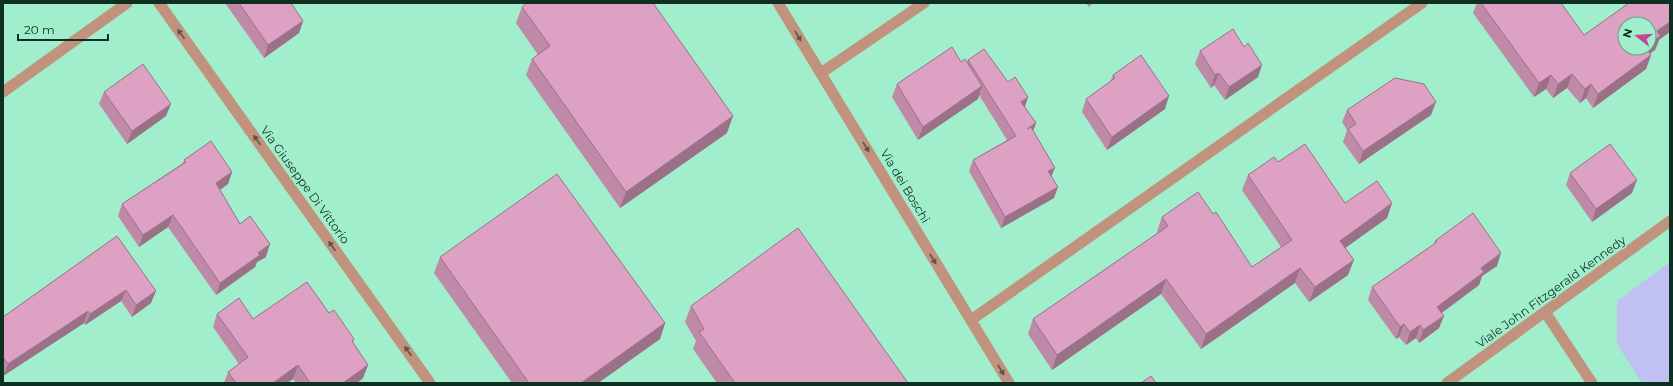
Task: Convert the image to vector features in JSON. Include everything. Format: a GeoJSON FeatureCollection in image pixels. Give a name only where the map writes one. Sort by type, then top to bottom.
{"type":"FeatureCollection","features":[{"type":"Feature","properties":{"kind":"street"},"geometry":{"type":"LineString","coordinates":[[3,92],[127,3]]}},
{"type":"Feature","properties":{"kind":"street","name":"Via Giuseppe Di Vittorio"},"geometry":{"type":"LineString","coordinates":[[159,3],[430,383]]}},
{"type":"Feature","properties":{"kind":"street","name":"Via dei Boschi"},"geometry":{"type":"LineString","coordinates":[[778,3],[1009,383]]}},
{"type":"Feature","properties":{"kind":"street"},"geometry":{"type":"LineString","coordinates":[[821,73],[924,3]]}},
{"type":"Feature","properties":{"kind":"street"},"geometry":{"type":"LineString","coordinates":[[971,320],[1422,3]]}},
{"type":"Feature","properties":{"kind":"street","name":"Viale John Fitzgerald Kennedy"},"geometry":{"type":"LineString","coordinates":[[1447,383],[1670,221]]}},
{"type":"Feature","properties":{"kind":"street"},"geometry":{"type":"LineString","coordinates":[[1545,312],[1592,383]]}},
{"type":"Feature","properties":{"kind":"shaded area"},"geometry":{"type":"Polygon","coordinates":[[[1670,262],[1670,383],[1642,383],[1617,344],[1617,301],[1670,262]]]}},
{"type":"Feature","properties":{"kind":"building"},"geometry":{"type":"Polygon","coordinates":[[[239,3],[291,3],[303,21],[268,45],[239,3]]]}},
{"type":"Feature","properties":{"kind":"building"},"geometry":{"type":"Polygon","coordinates":[[[527,3],[653,3],[733,116],[626,192],[532,59],[550,46],[522,7],[527,3]]]}},
{"type":"Feature","properties":{"kind":"building"},"geometry":{"type":"Polygon","coordinates":[[[1481,3],[1561,3],[1584,35],[1629,3],[1670,3],[1670,22],[1657,31],[1657,16],[1617,16],[1617,56],[1650,56],[1598,94],[1591,84],[1585,89],[1572,74],[1558,84],[1551,75],[1539,83],[1481,3]]]}},
{"type":"Feature","properties":{"kind":"building"},"geometry":{"type":"Polygon","coordinates":[[[1233,29],[1244,47],[1248,43],[1262,65],[1229,87],[1219,73],[1215,75],[1200,51],[1233,29]]]}},
{"type":"Feature","properties":{"kind":"building"},"geometry":{"type":"Polygon","coordinates":[[[1657,31],[1660,36],[1657,38],[1657,31]]]}},
{"type":"Feature","properties":{"kind":"building"},"geometry":{"type":"Polygon","coordinates":[[[952,47],[961,62],[965,59],[982,86],[923,127],[897,84],[952,47]]]}},
{"type":"Feature","properties":{"kind":"building"},"geometry":{"type":"Polygon","coordinates":[[[984,49],[1008,82],[1015,77],[1028,97],[1021,102],[1036,123],[1027,129],[1031,127],[1055,168],[1048,171],[1058,187],[1005,217],[973,160],[1016,136],[968,60],[984,49]]]}},
{"type":"Feature","properties":{"kind":"building"},"geometry":{"type":"Polygon","coordinates":[[[1141,55],[1169,96],[1112,137],[1086,99],[1115,78],[1113,75],[1141,55]]]}},
{"type":"Feature","properties":{"kind":"building"},"geometry":{"type":"Polygon","coordinates":[[[143,64],[171,104],[132,131],[104,92],[143,64]]]}},
{"type":"Feature","properties":{"kind":"building"},"geometry":{"type":"Polygon","coordinates":[[[1395,78],[1424,84],[1436,102],[1363,151],[1348,129],[1356,124],[1347,110],[1395,78]]]}},
{"type":"Feature","properties":{"kind":"building"},"geometry":{"type":"Polygon","coordinates":[[[211,141],[232,172],[216,183],[240,224],[250,216],[270,244],[258,253],[260,255],[220,283],[173,215],[143,235],[122,204],[186,162],[184,160],[211,141]]]}},
{"type":"Feature","properties":{"kind":"building"},"geometry":{"type":"Polygon","coordinates":[[[1305,144],[1345,203],[1377,181],[1392,203],[1340,241],[1354,260],[1315,287],[1300,268],[1206,334],[1166,279],[1057,355],[1033,319],[1168,226],[1162,217],[1198,192],[1213,214],[1216,212],[1252,267],[1292,240],[1248,175],[1274,157],[1278,162],[1305,144]]]}},
{"type":"Feature","properties":{"kind":"building"},"geometry":{"type":"Polygon","coordinates":[[[1610,144],[1637,180],[1596,209],[1570,173],[1610,144]]]}},
{"type":"Feature","properties":{"kind":"building"},"geometry":{"type":"Polygon","coordinates":[[[557,174],[665,323],[581,383],[529,383],[440,257],[557,174]]]}},
{"type":"Feature","properties":{"kind":"building"},"geometry":{"type":"Polygon","coordinates":[[[1473,213],[1501,253],[1481,268],[1484,272],[1437,307],[1444,316],[1423,330],[1420,325],[1410,332],[1404,324],[1400,327],[1372,287],[1437,242],[1435,241],[1473,213]]]}},
{"type":"Feature","properties":{"kind":"building"},"geometry":{"type":"Polygon","coordinates":[[[798,228],[908,383],[735,383],[699,332],[704,329],[691,306],[798,228]]]}},
{"type":"Feature","properties":{"kind":"building"},"geometry":{"type":"Polygon","coordinates":[[[117,236],[156,291],[136,305],[126,290],[90,314],[88,311],[8,364],[3,357],[3,317],[117,236]]]}},
{"type":"Feature","properties":{"kind":"building"},"geometry":{"type":"Polygon","coordinates":[[[307,282],[329,313],[334,310],[354,339],[352,341],[368,365],[343,383],[310,383],[298,365],[273,383],[236,383],[228,372],[248,357],[217,314],[239,298],[253,319],[307,282]]]}},
{"type":"Feature","properties":{"kind":"building"},"geometry":{"type":"Polygon","coordinates":[[[1151,376],[1156,383],[1141,383],[1151,376]]]}}]}
